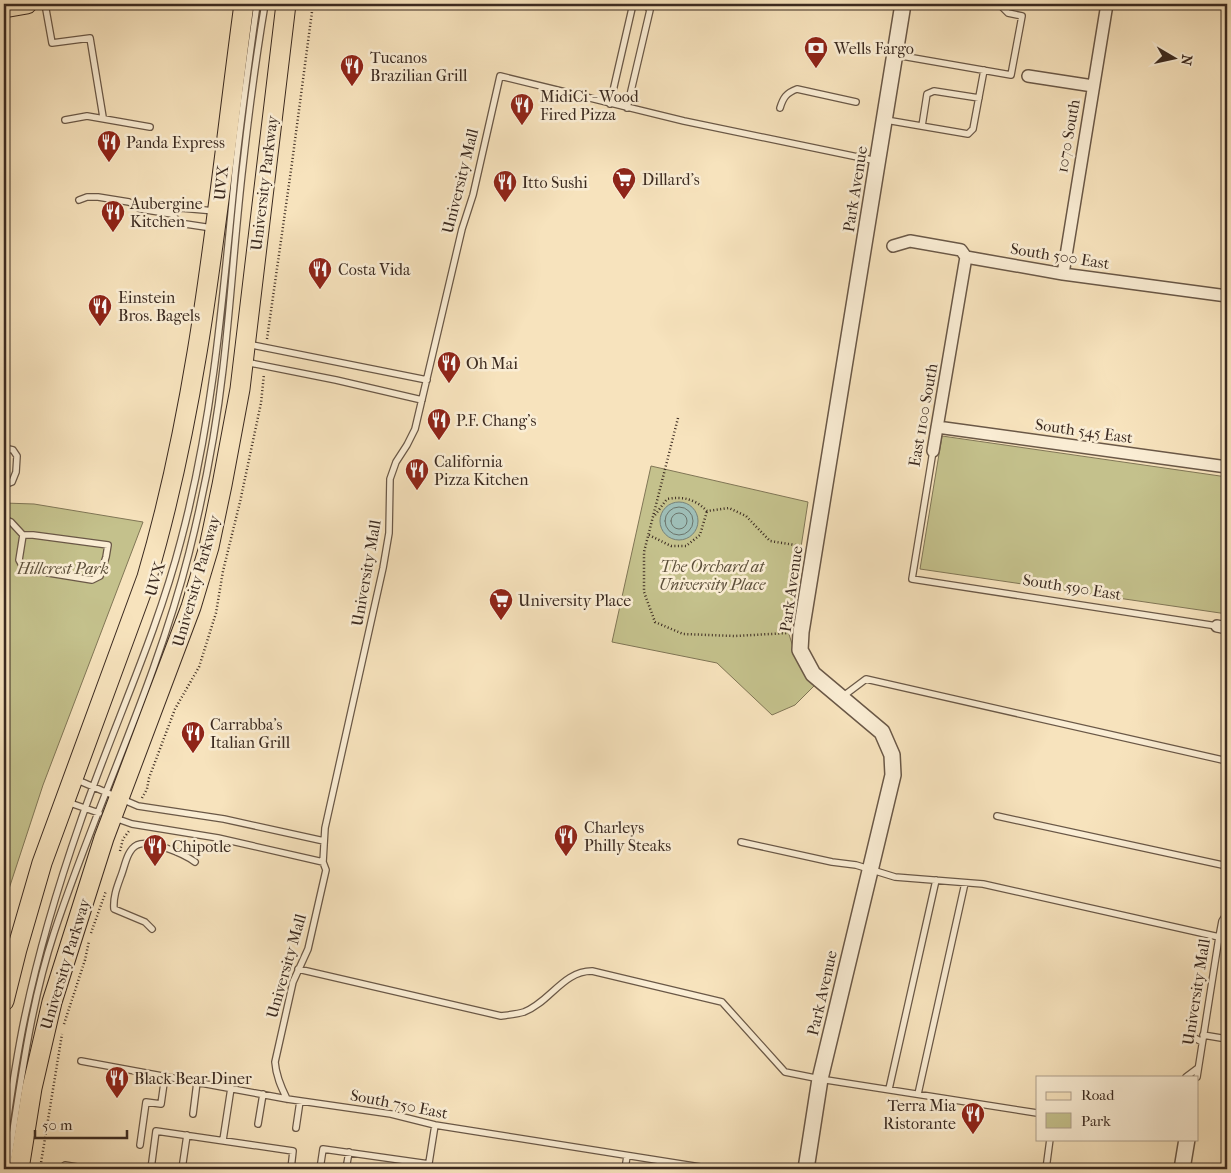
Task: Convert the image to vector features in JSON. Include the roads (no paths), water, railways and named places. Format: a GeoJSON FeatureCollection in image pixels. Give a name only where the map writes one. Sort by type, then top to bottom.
{"type":"FeatureCollection","features":[{"type":"Feature","properties":{"kind":"main road"},"geometry":{"type":"LineString","coordinates":[[4,8],[27,4]]}},
{"type":"Feature","properties":{"kind":"main road"},"geometry":{"type":"LineString","coordinates":[[4,1001],[29,906],[64,801],[142,594],[160,535],[181,445],[190,396],[244,4]]}},
{"type":"Feature","properties":{"kind":"main road","name":"University Parkway"},"geometry":{"type":"LineString","coordinates":[[19,1169],[32,1088],[52,1002],[105,815],[194,599],[208,547],[240,389],[286,4]]}},
{"type":"Feature","properties":{"kind":"street","name":"Park Avenue"},"geometry":{"type":"LineString","coordinates":[[806,1169],[820,1079],[893,775],[892,755],[882,732],[813,674],[800,650],[814,548],[903,4]]}},
{"type":"Feature","properties":{"kind":"street","name":"1070 South"},"geometry":{"type":"LineString","coordinates":[[1063,274],[1107,4]]}},
{"type":"Feature","properties":{"kind":"street"},"geometry":{"type":"LineString","coordinates":[[1028,76],[1093,86]]}},
{"type":"Feature","properties":{"kind":"street","name":"South 500 East"},"geometry":{"type":"LineString","coordinates":[[893,246],[910,241],[961,250],[966,257],[1063,274],[1227,296]]}},
{"type":"Feature","properties":{"kind":"street","name":"East 1100 South"},"geometry":{"type":"LineString","coordinates":[[933,451],[966,257]]}},
{"type":"Feature","properties":{"kind":"street","name":"South 545 East"},"geometry":{"type":"LineString","coordinates":[[937,427],[1227,467]]}},
{"type":"Feature","properties":{"kind":"street"},"geometry":{"type":"LineString","coordinates":[[1182,1169],[1187,1140]]}},
{"type":"Feature","properties":{"kind":"lane"},"geometry":{"type":"LineString","coordinates":[[45,4],[52,43],[90,38],[103,118]]}},
{"type":"Feature","properties":{"kind":"lane","name":"UVX"},"geometry":{"type":"LineString","coordinates":[[4,1144],[18,1054],[32,982],[48,922],[85,808],[168,586],[197,472],[222,317],[236,169],[257,4]]}},
{"type":"Feature","properties":{"kind":"lane"},"geometry":{"type":"LineString","coordinates":[[113,795],[139,709],[183,579],[200,507],[223,370],[243,165],[265,4]]}},
{"type":"Feature","properties":{"kind":"lane"},"geometry":{"type":"LineString","coordinates":[[633,4],[610,104],[684,122],[878,162]]}},
{"type":"Feature","properties":{"kind":"lane"},"geometry":{"type":"LineString","coordinates":[[627,108],[650,10],[646,4]]}},
{"type":"Feature","properties":{"kind":"lane"},"geometry":{"type":"LineString","coordinates":[[894,55],[1010,75],[1022,16],[1008,13],[999,4]]}},
{"type":"Feature","properties":{"kind":"lane"},"geometry":{"type":"LineString","coordinates":[[884,120],[968,134],[973,129],[984,70]]}},
{"type":"Feature","properties":{"kind":"lane","name":"University Mall"},"geometry":{"type":"LineString","coordinates":[[287,1099],[278,1081],[275,1062],[292,982],[308,948],[326,870],[323,862],[326,823],[383,568],[389,532],[390,479],[396,462],[415,429],[462,229],[473,195],[500,76],[610,104]]}},
{"type":"Feature","properties":{"kind":"lane"},"geometry":{"type":"LineString","coordinates":[[780,108],[783,98],[789,92],[797,89],[856,102]]}},
{"type":"Feature","properties":{"kind":"lane"},"geometry":{"type":"LineString","coordinates":[[922,126],[927,94],[934,91],[979,98]]}},
{"type":"Feature","properties":{"kind":"lane"},"geometry":{"type":"LineString","coordinates":[[65,120],[87,116],[150,127]]}},
{"type":"Feature","properties":{"kind":"lane"},"geometry":{"type":"LineString","coordinates":[[79,200],[98,196],[129,202],[140,209],[172,214],[181,208],[215,220]]}},
{"type":"Feature","properties":{"kind":"lane"},"geometry":{"type":"LineString","coordinates":[[172,214],[178,223],[215,220]]}},
{"type":"Feature","properties":{"kind":"lane"},"geometry":{"type":"LineString","coordinates":[[245,343],[426,380]]}},
{"type":"Feature","properties":{"kind":"lane"},"geometry":{"type":"LineString","coordinates":[[243,362],[336,380],[422,400]]}},
{"type":"Feature","properties":{"kind":"lane"},"geometry":{"type":"LineString","coordinates":[[4,448],[13,450],[18,456],[16,472],[12,482],[4,485]]}},
{"type":"Feature","properties":{"kind":"lane","name":"East 1100 South"},"geometry":{"type":"LineString","coordinates":[[912,579],[933,451]]}},
{"type":"Feature","properties":{"kind":"lane"},"geometry":{"type":"LineString","coordinates":[[4,519],[11,522],[23,535],[108,545],[100,576],[92,580],[24,569],[19,560],[23,535]]}},
{"type":"Feature","properties":{"kind":"lane","name":"South 590 East"},"geometry":{"type":"LineString","coordinates":[[912,579],[1222,627]]}},
{"type":"Feature","properties":{"kind":"lane"},"geometry":{"type":"LineString","coordinates":[[842,698],[866,679],[1227,761]]}},
{"type":"Feature","properties":{"kind":"lane"},"geometry":{"type":"LineString","coordinates":[[73,778],[138,806],[224,819],[324,841]]}},
{"type":"Feature","properties":{"kind":"lane"},"geometry":{"type":"LineString","coordinates":[[64,801],[132,824],[218,838],[323,862]]}},
{"type":"Feature","properties":{"kind":"lane"},"geometry":{"type":"LineString","coordinates":[[7,1169],[32,1019],[42,973],[65,901],[105,815]]}},
{"type":"Feature","properties":{"kind":"lane"},"geometry":{"type":"LineString","coordinates":[[997,816],[1227,866]]}},
{"type":"Feature","properties":{"kind":"lane"},"geometry":{"type":"LineString","coordinates":[[741,842],[832,862],[856,865],[895,877],[983,884],[1219,937]]}},
{"type":"Feature","properties":{"kind":"lane"},"geometry":{"type":"LineString","coordinates":[[152,929],[145,922],[114,909],[113,899],[130,853],[137,845],[147,844],[186,855],[195,862]]}},
{"type":"Feature","properties":{"kind":"lane"},"geometry":{"type":"LineString","coordinates":[[889,1089],[936,880]]}},
{"type":"Feature","properties":{"kind":"lane"},"geometry":{"type":"LineString","coordinates":[[918,1094],[965,882]]}},
{"type":"Feature","properties":{"kind":"lane","name":"University Mall"},"geometry":{"type":"LineString","coordinates":[[1197,1076],[1219,937],[1222,921],[1227,913]]}},
{"type":"Feature","properties":{"kind":"lane"},"geometry":{"type":"LineString","coordinates":[[298,969],[501,1016],[525,1012],[572,976],[582,971],[592,971],[722,1002],[786,1072],[1036,1113]]}},
{"type":"Feature","properties":{"kind":"lane"},"geometry":{"type":"LineString","coordinates":[[1193,1037],[1227,1039]]}},
{"type":"Feature","properties":{"kind":"lane","name":"South 750 East"},"geometry":{"type":"LineString","coordinates":[[81,1061],[287,1099],[391,1114],[435,1125],[712,1169]]}},
{"type":"Feature","properties":{"kind":"lane"},"geometry":{"type":"LineString","coordinates":[[1187,1076],[1198,1068]]}},
{"type":"Feature","properties":{"kind":"lane"},"geometry":{"type":"LineString","coordinates":[[140,1145],[146,1102],[161,1104],[165,1076]]}},
{"type":"Feature","properties":{"kind":"lane"},"geometry":{"type":"LineString","coordinates":[[193,1114],[197,1082]]}},
{"type":"Feature","properties":{"kind":"lane"},"geometry":{"type":"LineString","coordinates":[[223,1140],[231,1088]]}},
{"type":"Feature","properties":{"kind":"lane"},"geometry":{"type":"LineString","coordinates":[[258,1124],[263,1094]]}},
{"type":"Feature","properties":{"kind":"lane"},"geometry":{"type":"LineString","coordinates":[[296,1128],[300,1101]]}},
{"type":"Feature","properties":{"kind":"lane"},"geometry":{"type":"LineString","coordinates":[[320,1169],[323,1149],[428,1167],[435,1125]]}},
{"type":"Feature","properties":{"kind":"lane"},"geometry":{"type":"LineString","coordinates":[[151,1169],[156,1131],[293,1151],[291,1169]]}},
{"type":"Feature","properties":{"kind":"lane"},"geometry":{"type":"LineString","coordinates":[[182,1169],[187,1135]]}},
{"type":"Feature","properties":{"kind":"lane"},"geometry":{"type":"LineString","coordinates":[[1046,1169],[1050,1140]]}},
{"type":"Feature","properties":{"kind":"lane"},"geometry":{"type":"LineString","coordinates":[[346,1169],[349,1152]]}},
{"type":"Feature","properties":{"kind":"lane"},"geometry":{"type":"LineString","coordinates":[[625,1169],[627,1156]]}},
{"type":"Feature","properties":{"kind":"lane"},"geometry":{"type":"LineString","coordinates":[[60,1169],[65,1165],[89,1169]]}},
{"type":"Feature","properties":{"kind":"water"},"geometry":{"type":"Polygon","coordinates":[[[679,502],[693,507],[698,521],[693,535],[679,540],[665,535],[660,521],[665,507],[679,502]]]}},
{"type":"Feature","properties":{"kind":"place","name":"Wells Fargo"},"geometry":{"type":"Point","coordinates":[816,69]}},
{"type":"Feature","properties":{"kind":"place","name":"Tucanos Brazilian Grill"},"geometry":{"type":"Point","coordinates":[352,87]}},
{"type":"Feature","properties":{"kind":"place","name":"MidiCi - Wood Fired Pizza"},"geometry":{"type":"Point","coordinates":[522,126]}},
{"type":"Feature","properties":{"kind":"place","name":"Panda Express"},"geometry":{"type":"Point","coordinates":[109,163]}},
{"type":"Feature","properties":{"kind":"place","name":"Dillard's"},"geometry":{"type":"Point","coordinates":[624,200]}},
{"type":"Feature","properties":{"kind":"place","name":"Itto Sushi"},"geometry":{"type":"Point","coordinates":[505,203]}},
{"type":"Feature","properties":{"kind":"place","name":"Aubergine Kitchen"},"geometry":{"type":"Point","coordinates":[113,233]}},
{"type":"Feature","properties":{"kind":"place","name":"Costa Vida"},"geometry":{"type":"Point","coordinates":[320,290]}},
{"type":"Feature","properties":{"kind":"place","name":"Einstein Bros. Bagels"},"geometry":{"type":"Point","coordinates":[100,327]}},
{"type":"Feature","properties":{"kind":"place","name":"Oh Mai"},"geometry":{"type":"Point","coordinates":[449,384]}},
{"type":"Feature","properties":{"kind":"place","name":"P.F. Chang's"},"geometry":{"type":"Point","coordinates":[439,441]}},
{"type":"Feature","properties":{"kind":"place","name":"California Pizza Kitchen"},"geometry":{"type":"Point","coordinates":[417,491]}},
{"type":"Feature","properties":{"kind":"place","name":"University Place"},"geometry":{"type":"Point","coordinates":[501,621]}},
{"type":"Feature","properties":{"kind":"place","name":"Carrabba's Italian Grill"},"geometry":{"type":"Point","coordinates":[193,754]}},
{"type":"Feature","properties":{"kind":"place","name":"Charleys Philly Steaks"},"geometry":{"type":"Point","coordinates":[566,857]}},
{"type":"Feature","properties":{"kind":"place","name":"Chipotle"},"geometry":{"type":"Point","coordinates":[155,867]}},
{"type":"Feature","properties":{"kind":"place","name":"Black Bear Diner"},"geometry":{"type":"Point","coordinates":[117,1099]}},
{"type":"Feature","properties":{"kind":"place","name":"Terra Mia Ristorante"},"geometry":{"type":"Point","coordinates":[973,1135]}},
{"type":"Feature","properties":{"kind":"park label","name":"Hillcrest Park"},"geometry":{"type":"Point","coordinates":[63,568]}},
{"type":"Feature","properties":{"kind":"park label","name":"The Orchard at University Place"},"geometry":{"type":"Point","coordinates":[712,575]}}]}
